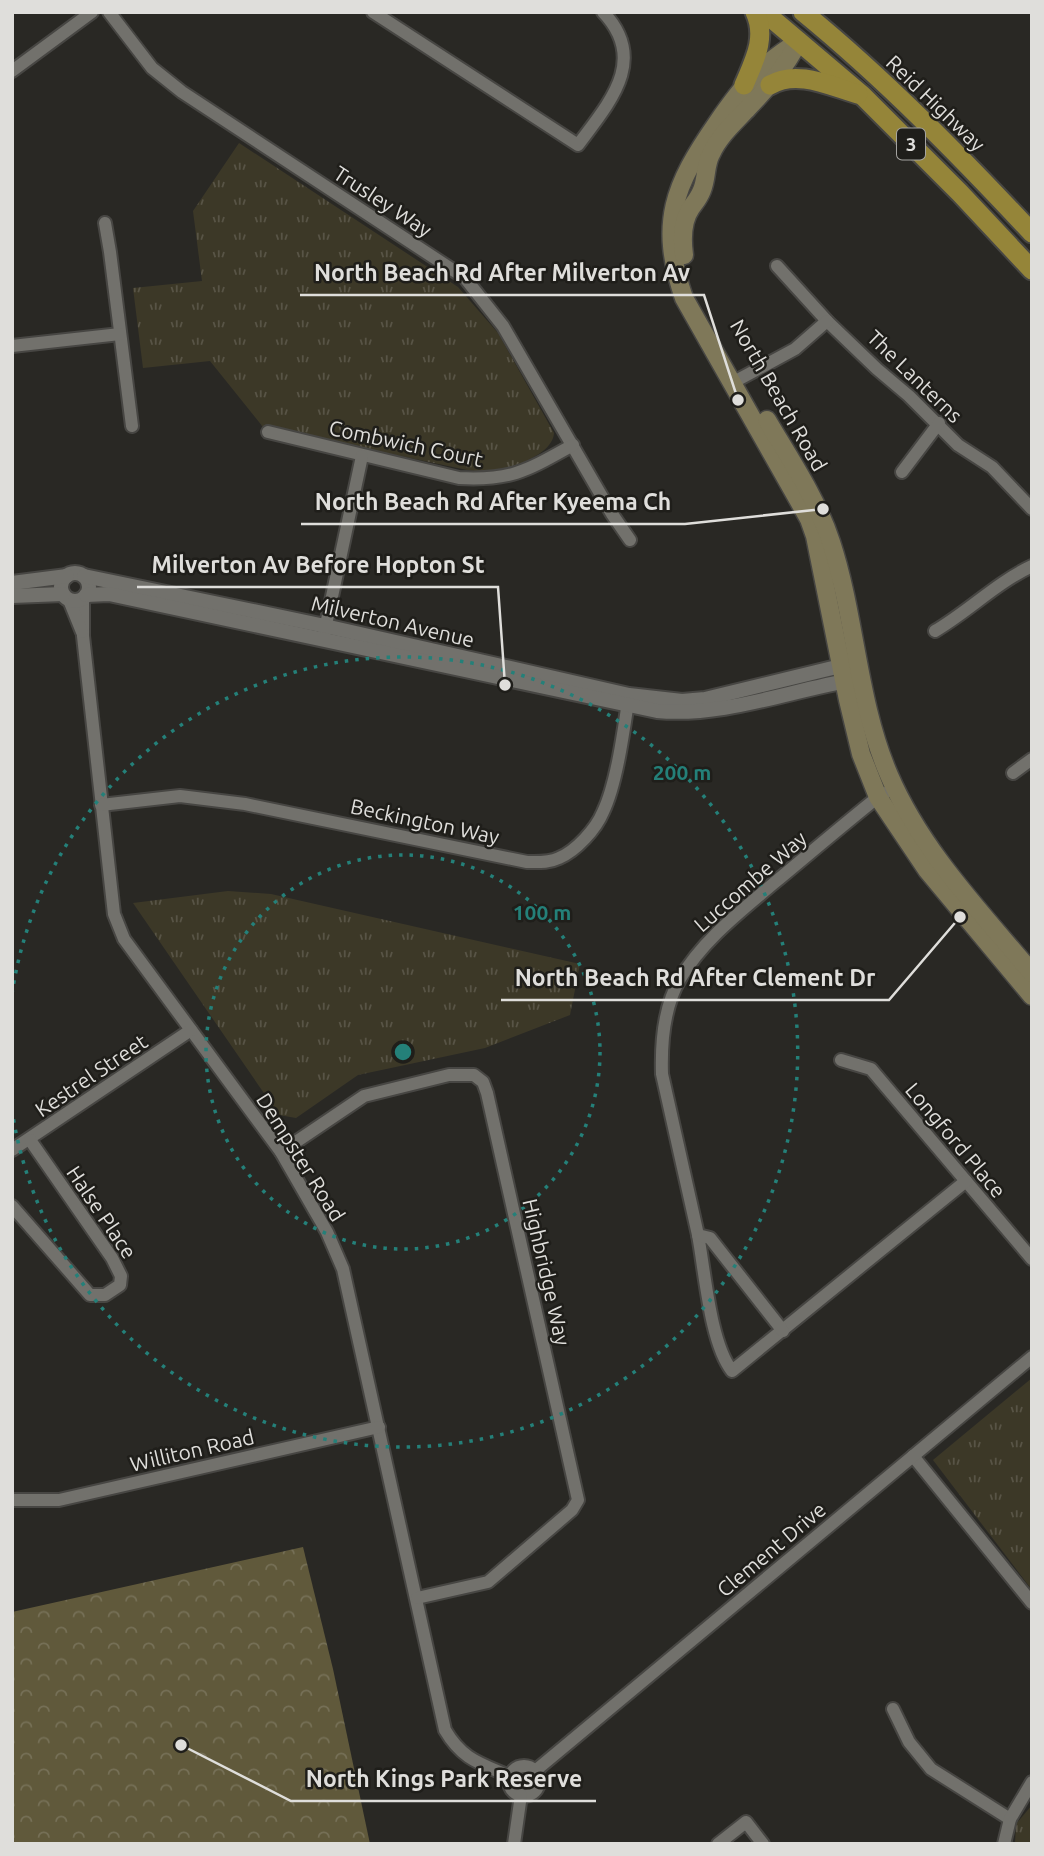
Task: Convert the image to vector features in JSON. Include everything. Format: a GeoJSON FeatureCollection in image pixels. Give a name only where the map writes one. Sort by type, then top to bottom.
{"type":"FeatureCollection","features":[{"type":"Feature","properties":{"kind":"highway"},"geometry":{"type":"LineString","coordinates":[[744,85],[759,48],[761,31],[755,12]]}},
{"type":"Feature","properties":{"kind":"highway","name":"3"},"geometry":{"type":"LineString","coordinates":[[764,12],[862,95],[1032,270]]}},
{"type":"Feature","properties":{"kind":"highway"},"geometry":{"type":"LineString","coordinates":[[782,12],[799,41],[863,64]]}},
{"type":"Feature","properties":{"kind":"highway","name":"Reid Highway"},"geometry":{"type":"LineString","coordinates":[[803,12],[863,64],[962,159],[1032,233]]}},
{"type":"Feature","properties":{"kind":"highway"},"geometry":{"type":"LineString","coordinates":[[770,85],[786,78],[801,78],[862,95]]}},
{"type":"Feature","properties":{"kind":"main road","name":"North Beach Road"},"geometry":{"type":"LineString","coordinates":[[737,380],[684,298],[673,262],[671,231],[675,202],[685,173],[744,85],[769,60],[799,41]]}},
{"type":"Feature","properties":{"kind":"main road","name":"North Beach Road"},"geometry":{"type":"LineString","coordinates":[[799,41],[789,61],[720,139],[707,162],[703,189],[689,210],[682,237],[687,274],[737,380],[809,519],[850,672],[895,789],[916,828],[930,847],[1032,973]]}},
{"type":"Feature","properties":{"kind":"main road","name":"North Beach Road"},"geometry":{"type":"LineString","coordinates":[[850,672],[861,754],[878,797],[927,870],[1032,996]]}},
{"type":"Feature","properties":{"kind":"street"},"geometry":{"type":"LineString","coordinates":[[12,71],[92,12]]}},
{"type":"Feature","properties":{"kind":"street","name":"Trusley Way"},"geometry":{"type":"LineString","coordinates":[[109,12],[152,68],[182,92],[465,278],[503,326],[612,514],[630,540]]}},
{"type":"Feature","properties":{"kind":"street"},"geometry":{"type":"LineString","coordinates":[[373,12],[578,145],[621,82],[625,55],[616,26],[603,12]]}},
{"type":"Feature","properties":{"kind":"street"},"geometry":{"type":"LineString","coordinates":[[105,223],[132,426]]}},
{"type":"Feature","properties":{"kind":"street","name":"The Lanterns"},"geometry":{"type":"LineString","coordinates":[[776,266],[827,321],[939,423],[958,445],[992,467],[1032,509]]}},
{"type":"Feature","properties":{"kind":"street"},"geometry":{"type":"LineString","coordinates":[[737,380],[794,349],[827,321]]}},
{"type":"Feature","properties":{"kind":"street"},"geometry":{"type":"LineString","coordinates":[[12,346],[120,334]]}},
{"type":"Feature","properties":{"kind":"street"},"geometry":{"type":"LineString","coordinates":[[902,472],[939,423]]}},
{"type":"Feature","properties":{"kind":"street","name":"Combwich Court"},"geometry":{"type":"LineString","coordinates":[[268,432],[459,478],[489,480],[524,472],[573,445]]}},
{"type":"Feature","properties":{"kind":"street"},"geometry":{"type":"LineString","coordinates":[[324,633],[362,456]]}},
{"type":"Feature","properties":{"kind":"street"},"geometry":{"type":"LineString","coordinates":[[935,631],[959,617],[1011,576],[1032,566]]}},
{"type":"Feature","properties":{"kind":"street","name":"Milverton Avenue"},"geometry":{"type":"LineString","coordinates":[[67,576],[76,573],[324,633],[629,700],[705,699],[850,672]]}},
{"type":"Feature","properties":{"kind":"street"},"geometry":{"type":"LineString","coordinates":[[12,583],[67,576]]}},
{"type":"Feature","properties":{"kind":"street"},"geometry":{"type":"LineString","coordinates":[[67,576],[61,584],[75,597],[89,586],[84,576]]}},
{"type":"Feature","properties":{"kind":"street","name":"Milverton Avenue"},"geometry":{"type":"LineString","coordinates":[[12,596],[75,597],[108,594],[324,633]]}},
{"type":"Feature","properties":{"kind":"street","name":"Dempster Road"},"geometry":{"type":"LineString","coordinates":[[75,597],[83,636],[114,914],[124,939],[281,1152],[327,1232],[343,1269],[445,1730],[454,1745],[476,1763],[509,1776]]}},
{"type":"Feature","properties":{"kind":"street","name":"Beckington Way"},"geometry":{"type":"LineString","coordinates":[[101,805],[180,796],[211,799],[541,863],[559,858],[573,849],[603,813],[629,700]]}},
{"type":"Feature","properties":{"kind":"street"},"geometry":{"type":"LineString","coordinates":[[1013,773],[1032,759]]}},
{"type":"Feature","properties":{"kind":"street","name":"Luccombe Way"},"geometry":{"type":"LineString","coordinates":[[895,789],[878,797],[726,924],[699,952],[679,981],[665,1026],[662,1074],[698,1235],[717,1340],[725,1362],[732,1371],[966,1181]]}},
{"type":"Feature","properties":{"kind":"street","name":"Kestrel Street"},"geometry":{"type":"LineString","coordinates":[[12,1150],[191,1030]]}},
{"type":"Feature","properties":{"kind":"street","name":"Longford Place"},"geometry":{"type":"LineString","coordinates":[[841,1060],[870,1069],[1032,1259]]}},
{"type":"Feature","properties":{"kind":"street","name":"Highbridge Way"},"geometry":{"type":"LineString","coordinates":[[281,1152],[364,1096],[449,1075],[474,1075],[483,1082],[487,1093],[578,1500],[572,1510],[488,1582],[417,1598]]}},
{"type":"Feature","properties":{"kind":"street","name":"Halse Place"},"geometry":{"type":"LineString","coordinates":[[12,1206],[90,1295],[104,1296],[120,1286],[121,1276],[111,1258],[30,1140]]}},
{"type":"Feature","properties":{"kind":"street"},"geometry":{"type":"LineString","coordinates":[[698,1235],[710,1238],[783,1331]]}},
{"type":"Feature","properties":{"kind":"street","name":"Clement Drive"},"geometry":{"type":"LineString","coordinates":[[535,1771],[1032,1357]]}},
{"type":"Feature","properties":{"kind":"street","name":"Williton Road"},"geometry":{"type":"LineString","coordinates":[[12,1500],[59,1500],[379,1427]]}},
{"type":"Feature","properties":{"kind":"street"},"geometry":{"type":"LineString","coordinates":[[912,1457],[1032,1603]]}},
{"type":"Feature","properties":{"kind":"street"},"geometry":{"type":"LineString","coordinates":[[893,1709],[909,1742],[931,1769],[1010,1819]]}},
{"type":"Feature","properties":{"kind":"street","name":"Clement Drive"},"geometry":{"type":"LineString","coordinates":[[509,1776],[518,1767],[524,1766],[535,1771],[539,1779],[537,1788],[530,1794],[521,1796],[514,1844]]}},
{"type":"Feature","properties":{"kind":"street"},"geometry":{"type":"LineString","coordinates":[[509,1776],[509,1786],[521,1796]]}},
{"type":"Feature","properties":{"kind":"street"},"geometry":{"type":"LineString","coordinates":[[1004,1844],[1010,1819],[1032,1782]]}},
{"type":"Feature","properties":{"kind":"street"},"geometry":{"type":"LineString","coordinates":[[718,1844],[746,1822],[764,1844]]}},
{"type":"Feature","properties":{"kind":"green space"},"geometry":{"type":"Polygon","coordinates":[[[239,143],[458,287],[498,333],[554,433],[546,448],[529,460],[508,467],[487,471],[467,470],[263,427],[210,361],[143,368],[133,288],[202,281],[193,211],[239,143]]]}},
{"type":"Feature","properties":{"kind":"green space"},"geometry":{"type":"Polygon","coordinates":[[[228,891],[271,894],[580,964],[570,1015],[485,1048],[358,1075],[296,1118],[279,1115],[133,903],[228,891]]]}},
{"type":"Feature","properties":{"kind":"green space"},"geometry":{"type":"Polygon","coordinates":[[[1032,1378],[1032,1590],[933,1460],[1032,1378]]]}},
{"type":"Feature","properties":{"kind":"green space"},"geometry":{"type":"Polygon","coordinates":[[[303,1547],[333,1669],[370,1844],[12,1844],[12,1612],[303,1547]]]}},
{"type":"Feature","properties":{"kind":"green space"},"geometry":{"type":"Polygon","coordinates":[[[1032,1805],[1032,1844],[1015,1844],[1016,1824],[1032,1805]]]}},
{"type":"Feature","properties":{"kind":"place","name":"North Beach Rd After Milverton Av"},"geometry":{"type":"Point","coordinates":[738,400]}},
{"type":"Feature","properties":{"kind":"place","name":"North Beach Rd After Kyeema Ch"},"geometry":{"type":"Point","coordinates":[823,509]}},
{"type":"Feature","properties":{"kind":"place","name":"Milverton Av Before Hopton St"},"geometry":{"type":"Point","coordinates":[505,685]}},
{"type":"Feature","properties":{"kind":"place","name":"North Beach Rd After Clement Dr"},"geometry":{"type":"Point","coordinates":[960,917]}},
{"type":"Feature","properties":{"kind":"place","name":"North Kings Park Reserve"},"geometry":{"type":"Point","coordinates":[181,1745]}}]}
